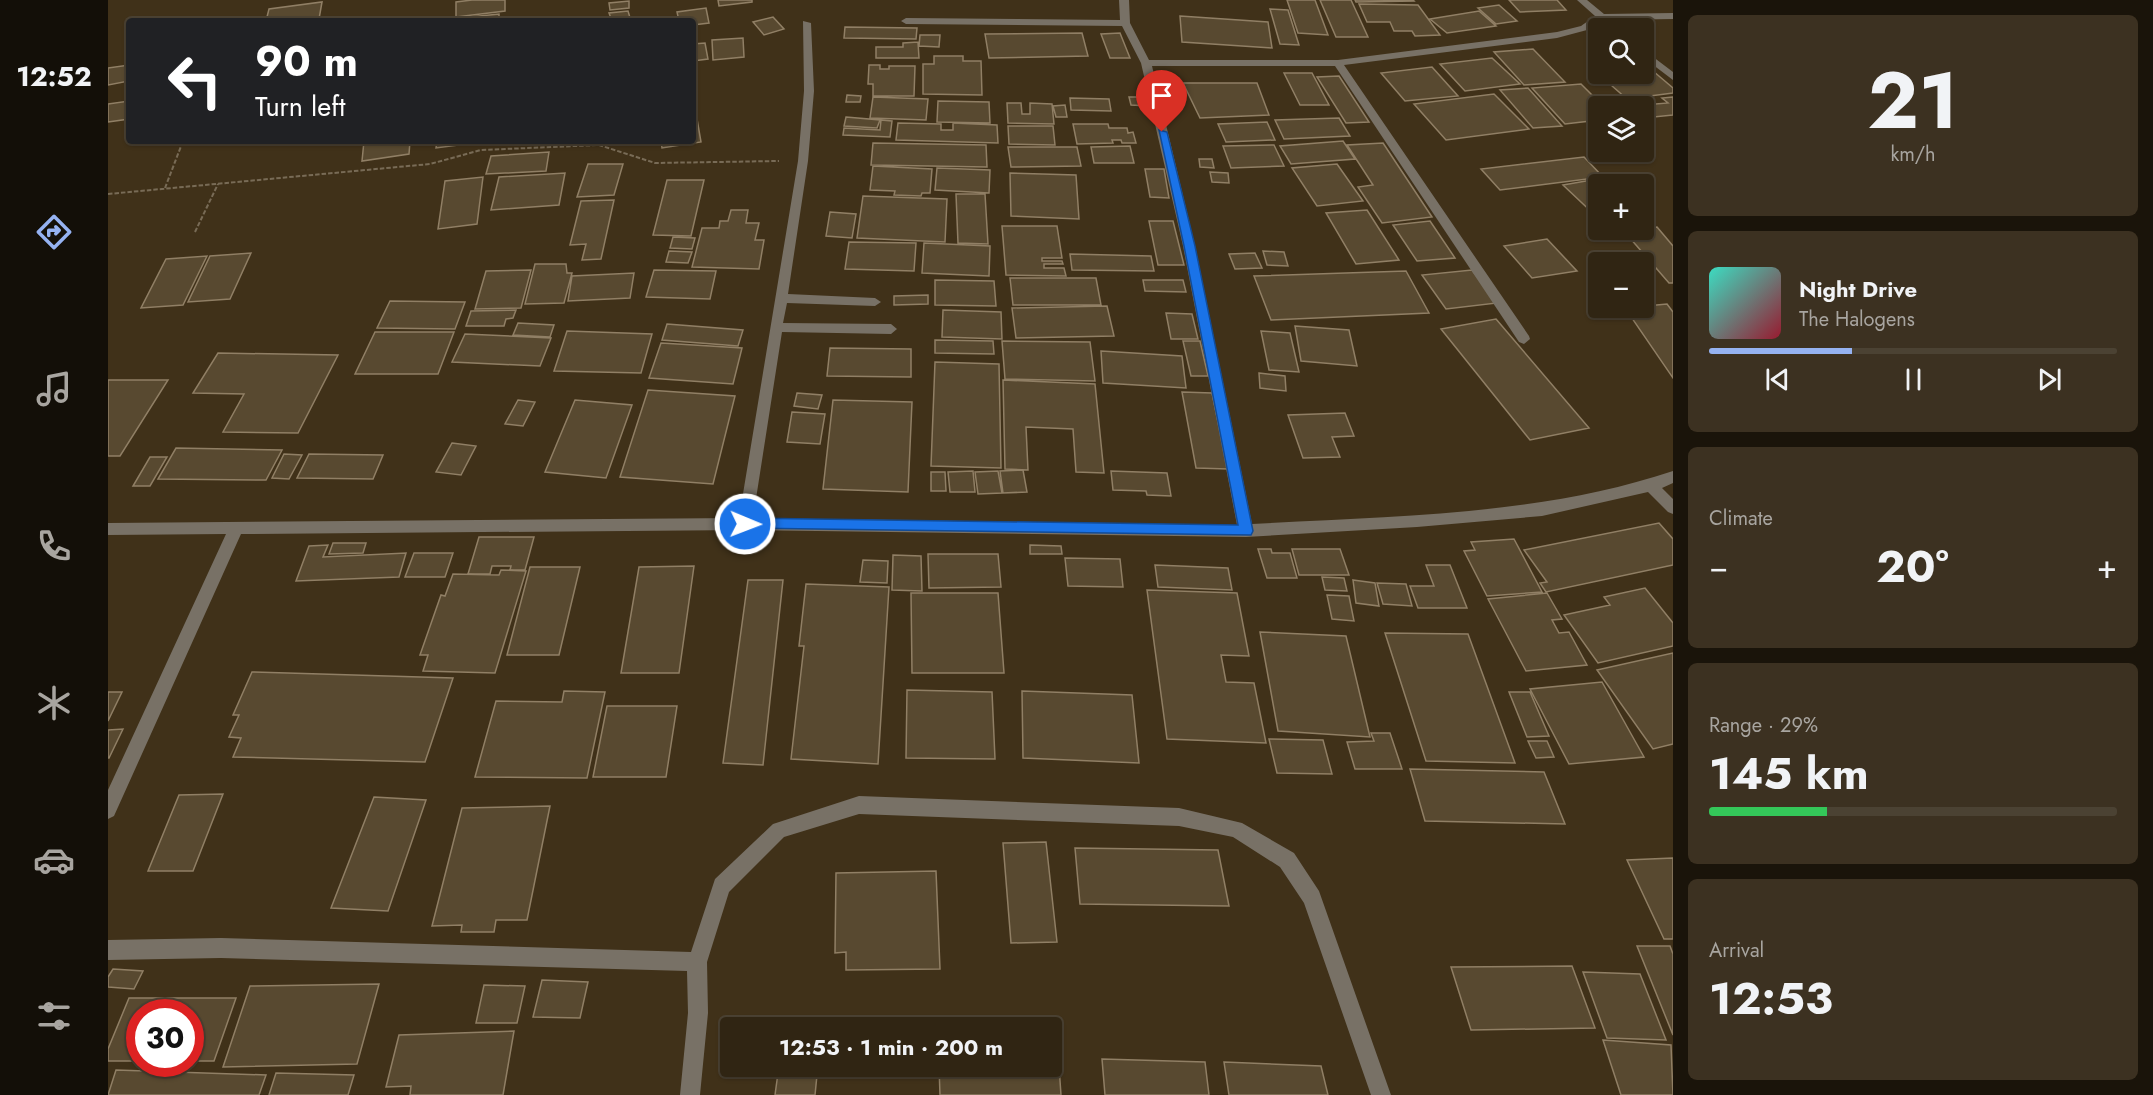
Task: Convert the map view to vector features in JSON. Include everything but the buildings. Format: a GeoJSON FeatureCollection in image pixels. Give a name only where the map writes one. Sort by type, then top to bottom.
{"type":"FeatureCollection","features":[{"type":"Feature","properties":{"kind":"street"},"geometry":{"type":"LineString","coordinates":[[1124,0],[1125,23],[1146,63],[1190,246],[1246,531]]}},
{"type":"Feature","properties":{"kind":"street"},"geometry":{"type":"LineString","coordinates":[[1582,0],[1600,17]]}},
{"type":"Feature","properties":{"kind":"street"},"geometry":{"type":"LineString","coordinates":[[1146,63],[1338,63],[1557,35],[1584,28],[1600,17],[1673,16]]}},
{"type":"Feature","properties":{"kind":"street"},"geometry":{"type":"LineString","coordinates":[[906,21],[1125,23]]}},
{"type":"Feature","properties":{"kind":"street"},"geometry":{"type":"LineString","coordinates":[[745,524],[803,160],[809,91],[806,23]]}},
{"type":"Feature","properties":{"kind":"street"},"geometry":{"type":"LineString","coordinates":[[1654,61],[1673,77]]}},
{"type":"Feature","properties":{"kind":"street"},"geometry":{"type":"LineString","coordinates":[[1338,63],[1524,339]]}},
{"type":"Feature","properties":{"kind":"street"},"geometry":{"type":"LineString","coordinates":[[781,298],[875,302]]}},
{"type":"Feature","properties":{"kind":"street"},"geometry":{"type":"LineString","coordinates":[[776,327],[891,329]]}},
{"type":"Feature","properties":{"kind":"street"},"geometry":{"type":"LineString","coordinates":[[108,529],[745,524],[1246,531],[1417,521],[1542,510],[1651,486],[1673,477]]}},
{"type":"Feature","properties":{"kind":"street"},"geometry":{"type":"LineString","coordinates":[[1651,486],[1673,508]]}},
{"type":"Feature","properties":{"kind":"street"},"geometry":{"type":"LineString","coordinates":[[108,810],[237,527]]}},
{"type":"Feature","properties":{"kind":"street"},"geometry":{"type":"LineString","coordinates":[[690,1095],[698,1013],[697,962],[722,886],[779,830],[859,805],[1179,817],[1236,830],[1287,860],[1312,898],[1381,1095]]}},
{"type":"Feature","properties":{"kind":"street"},"geometry":{"type":"LineString","coordinates":[[108,950],[244,949],[697,962]]}},
{"type":"Feature","properties":{"kind":"path"},"geometry":{"type":"LineString","coordinates":[[165,188],[182,144]]}},
{"type":"Feature","properties":{"kind":"path"},"geometry":{"type":"LineString","coordinates":[[108,194],[430,164],[481,150],[544,146],[599,145],[655,163],[803,160]]}},
{"type":"Feature","properties":{"kind":"path"},"geometry":{"type":"LineString","coordinates":[[195,232],[218,184]]}},
{"type":"Feature","properties":{"kind":"route"},"geometry":{"type":"LineString","coordinates":[[745,524],[1246,531],[1190,246],[1162,132]]}}]}
